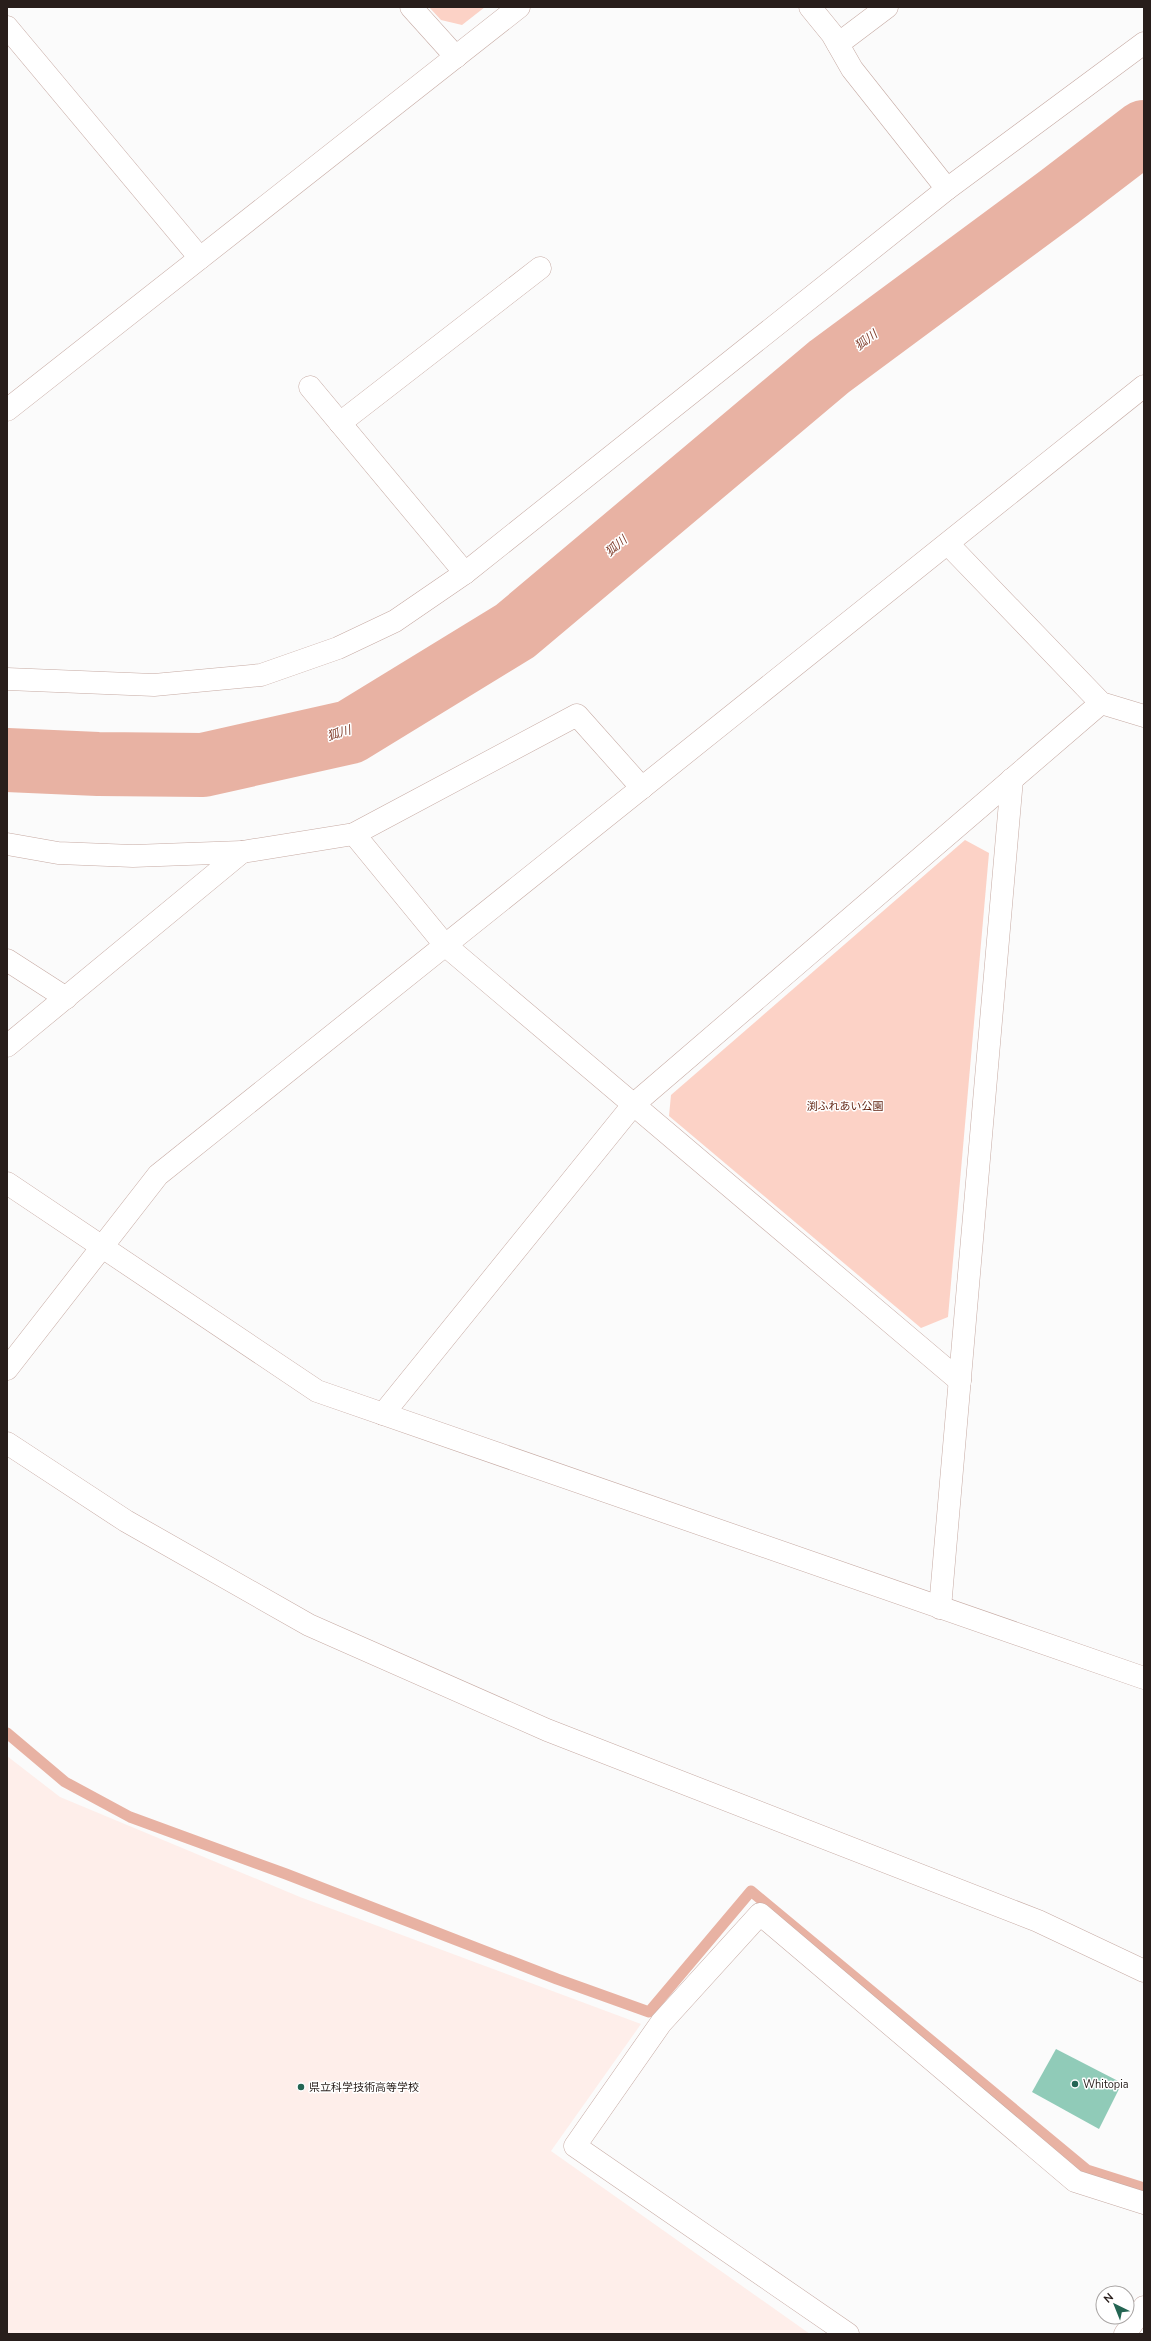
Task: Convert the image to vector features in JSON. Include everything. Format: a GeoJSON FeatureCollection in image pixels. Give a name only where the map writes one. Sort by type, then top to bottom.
{"type":"FeatureCollection","features":[{"type":"Feature","properties":{"kind":"street"},"geometry":{"type":"LineString","coordinates":[[411,7],[456,57]]}},
{"type":"Feature","properties":{"kind":"street"},"geometry":{"type":"LineString","coordinates":[[7,410],[520,7]]}},
{"type":"Feature","properties":{"kind":"street"},"geometry":{"type":"LineString","coordinates":[[810,7],[838,44],[852,69],[947,189]]}},
{"type":"Feature","properties":{"kind":"street"},"geometry":{"type":"LineString","coordinates":[[838,44],[887,7]]}},
{"type":"Feature","properties":{"kind":"street"},"geometry":{"type":"LineString","coordinates":[[7,27],[200,258]]}},
{"type":"Feature","properties":{"kind":"street"},"geometry":{"type":"LineString","coordinates":[[7,679],[154,685],[261,675],[338,648],[395,621],[465,573],[947,189],[1144,43]]}},
{"type":"Feature","properties":{"kind":"street"},"geometry":{"type":"LineString","coordinates":[[340,423],[540,268]]}},
{"type":"Feature","properties":{"kind":"street"},"geometry":{"type":"LineString","coordinates":[[7,1369],[158,1175],[1144,386]]}},
{"type":"Feature","properties":{"kind":"street"},"geometry":{"type":"LineString","coordinates":[[310,387],[465,573]]}},
{"type":"Feature","properties":{"kind":"street"},"geometry":{"type":"LineString","coordinates":[[948,544],[1101,703],[1144,716]]}},
{"type":"Feature","properties":{"kind":"street"},"geometry":{"type":"LineString","coordinates":[[383,1414],[633,1105],[1101,703]]}},
{"type":"Feature","properties":{"kind":"street"},"geometry":{"type":"LineString","coordinates":[[7,844],[58,853],[118,855],[242,852],[354,834],[577,715],[642,788]]}},
{"type":"Feature","properties":{"kind":"street"},"geometry":{"type":"LineString","coordinates":[[940,1608],[1012,779]]}},
{"type":"Feature","properties":{"kind":"street"},"geometry":{"type":"LineString","coordinates":[[354,834],[445,945],[960,1380]]}},
{"type":"Feature","properties":{"kind":"street"},"geometry":{"type":"LineString","coordinates":[[7,1046],[242,852]]}},
{"type":"Feature","properties":{"kind":"street"},"geometry":{"type":"LineString","coordinates":[[7,960],[66,998]]}},
{"type":"Feature","properties":{"kind":"street"},"geometry":{"type":"LineString","coordinates":[[7,1183],[317,1391],[1144,1678]]}},
{"type":"Feature","properties":{"kind":"street"},"geometry":{"type":"LineString","coordinates":[[7,1443],[126,1521],[309,1625],[547,1730],[1038,1920],[1144,1971]]}},
{"type":"Feature","properties":{"kind":"street"},"geometry":{"type":"LineString","coordinates":[[848,2334],[575,2146],[661,2023],[760,1914],[913,2046],[952,2076],[1075,2181],[1144,2203]]}},
{"type":"Feature","properties":{"kind":"street"},"geometry":{"type":"LineString","coordinates":[[1125,2334],[1144,2307]]}},
{"type":"Feature","properties":{"kind":"shaded area","name":"県立科学技術高等学校"},"geometry":{"type":"Polygon","coordinates":[[[7,1756],[60,1797],[300,1897],[641,2024],[551,2151],[810,2334],[7,2334],[7,1756]]]}},
{"type":"Feature","properties":{"kind":"green space"},"geometry":{"type":"Polygon","coordinates":[[[429,7],[485,7],[462,25],[441,20],[429,7]]]}},
{"type":"Feature","properties":{"kind":"green space","name":"渕ふれあい公園"},"geometry":{"type":"Polygon","coordinates":[[[965,840],[989,853],[948,1317],[921,1328],[669,1116],[671,1095],[965,840]]]}},
{"type":"Feature","properties":{"kind":"building"},"geometry":{"type":"Polygon","coordinates":[[[1056,2049],[1122,2083],[1099,2129],[1032,2092],[1056,2049]]]}},
{"type":"Feature","properties":{"kind":"waterway","name":"狐川"},"geometry":{"type":"LineString","coordinates":[[7,760],[98,764],[203,765],[350,732],[515,631],[829,367],[1059,197],[1144,132]]}},
{"type":"Feature","properties":{"kind":"waterway"},"geometry":{"type":"LineString","coordinates":[[7,1733],[65,1782],[130,1817],[286,1874],[557,1979],[649,2012],[751,1891],[1087,2170],[1144,2188]]}},
{"type":"Feature","properties":{"kind":"place","name":"Whitopia"},"geometry":{"type":"Point","coordinates":[1075,2084]}},
{"type":"Feature","properties":{"kind":"place","name":"県立科学技術高等学校"},"geometry":{"type":"Point","coordinates":[301,2087]}}]}
